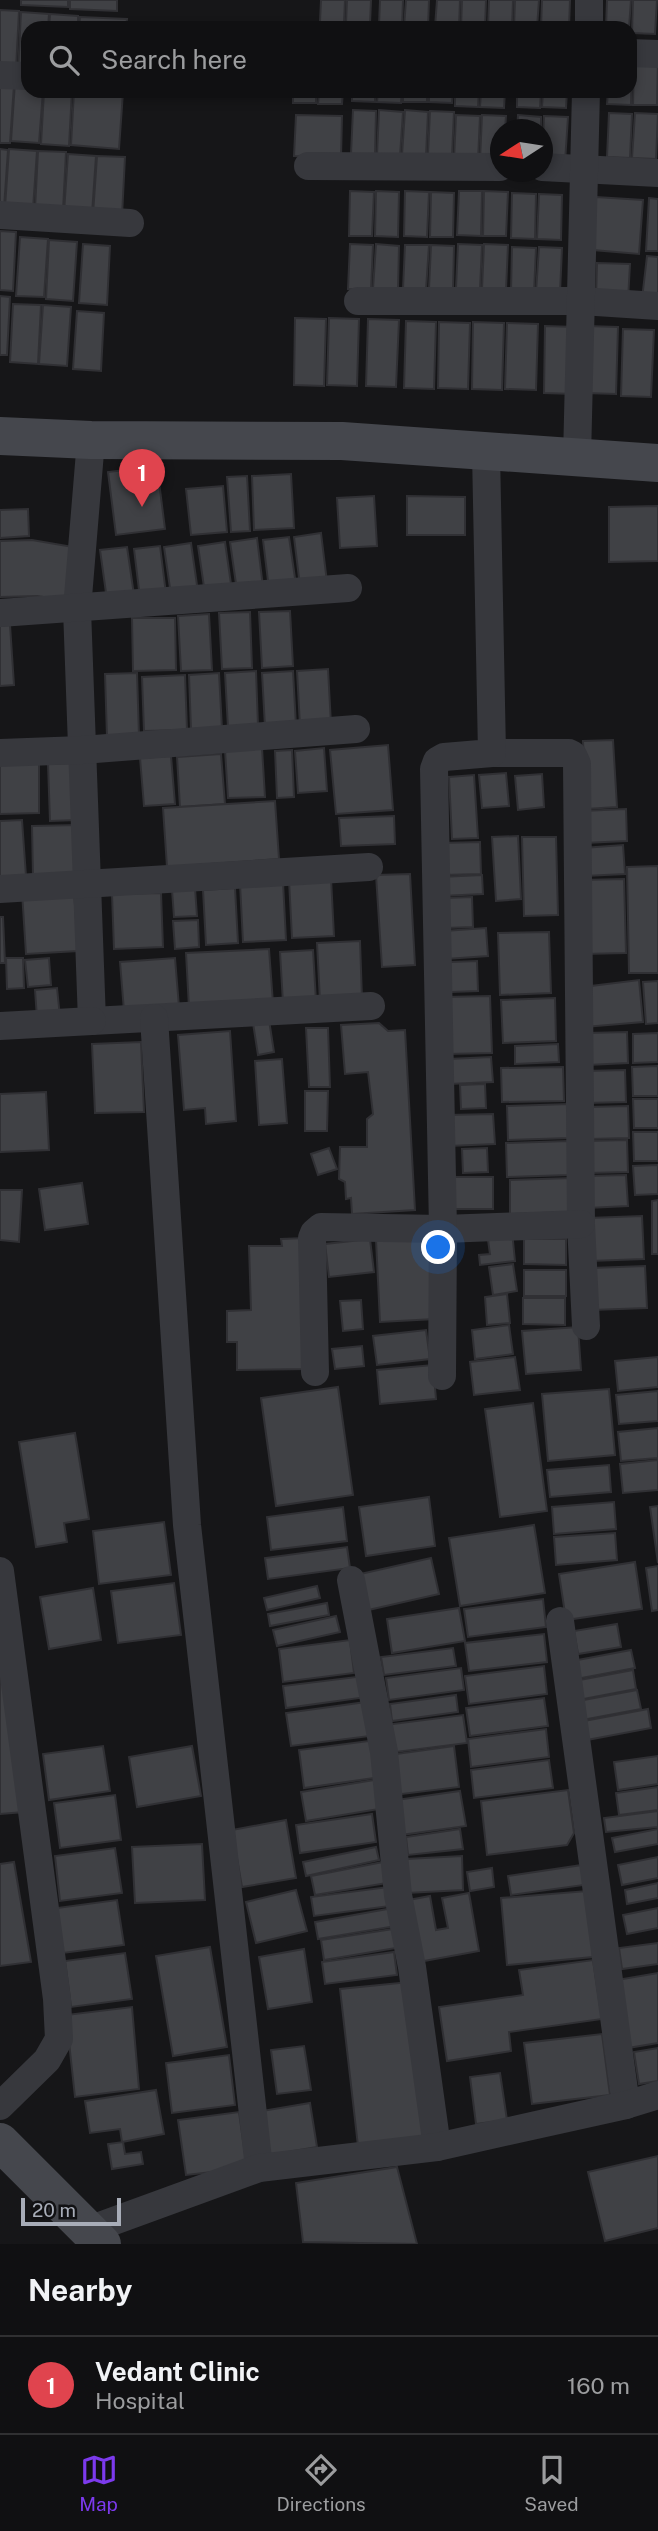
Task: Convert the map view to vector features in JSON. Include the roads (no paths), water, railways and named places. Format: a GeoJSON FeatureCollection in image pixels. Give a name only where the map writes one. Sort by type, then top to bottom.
{"type":"FeatureCollection","features":[{"type":"Feature","properties":{"kind":"street"},"geometry":{"type":"LineString","coordinates":[[589,0],[589,21]]}},
{"type":"Feature","properties":{"kind":"street"},"geometry":{"type":"LineString","coordinates":[[637,52],[658,54]]}},
{"type":"Feature","properties":{"kind":"street"},"geometry":{"type":"LineString","coordinates":[[0,75],[21,76]]}},
{"type":"Feature","properties":{"kind":"street"},"geometry":{"type":"LineString","coordinates":[[577,458],[586,98]]}},
{"type":"Feature","properties":{"kind":"street"},"geometry":{"type":"LineString","coordinates":[[308,166],[490,167]]}},
{"type":"Feature","properties":{"kind":"street"},"geometry":{"type":"LineString","coordinates":[[553,167],[658,173]]}},
{"type":"Feature","properties":{"kind":"street"},"geometry":{"type":"LineString","coordinates":[[0,215],[130,223]]}},
{"type":"Feature","properties":{"kind":"street"},"geometry":{"type":"LineString","coordinates":[[358,301],[580,301],[658,306]]}},
{"type":"Feature","properties":{"kind":"street"},"geometry":{"type":"LineString","coordinates":[[0,436],[91,440],[342,441],[658,463]]}},
{"type":"Feature","properties":{"kind":"street"},"geometry":{"type":"LineString","coordinates":[[91,440],[77,609],[92,1021]]}},
{"type":"Feature","properties":{"kind":"street"},"geometry":{"type":"LineString","coordinates":[[486,452],[492,753]]}},
{"type":"Feature","properties":{"kind":"street"},"geometry":{"type":"LineString","coordinates":[[0,613],[348,588]]}},
{"type":"Feature","properties":{"kind":"street"},"geometry":{"type":"LineString","coordinates":[[0,753],[82,750],[356,729]]}},
{"type":"Feature","properties":{"kind":"street"},"geometry":{"type":"LineString","coordinates":[[442,1376],[443,1229],[434,769],[437,761],[444,757],[569,752],[576,764],[581,1224],[586,1326]]}},
{"type":"Feature","properties":{"kind":"street"},"geometry":{"type":"LineString","coordinates":[[0,889],[369,867]]}},
{"type":"Feature","properties":{"kind":"street"},"geometry":{"type":"LineString","coordinates":[[0,1026],[370,1006]]}},
{"type":"Feature","properties":{"kind":"street"},"geometry":{"type":"LineString","coordinates":[[154,1018],[187,1525],[259,2168]]}},
{"type":"Feature","properties":{"kind":"street"},"geometry":{"type":"LineString","coordinates":[[315,1372],[312,1238],[314,1233],[324,1226],[443,1229],[581,1224]]}},
{"type":"Feature","properties":{"kind":"street"},"geometry":{"type":"LineString","coordinates":[[0,1571],[57,1999],[59,2039],[47,2060],[0,2106]]}},
{"type":"Feature","properties":{"kind":"street"},"geometry":{"type":"LineString","coordinates":[[351,1580],[384,1752],[398,1895],[412,1967],[437,2147]]}},
{"type":"Feature","properties":{"kind":"street"},"geometry":{"type":"LineString","coordinates":[[560,1621],[626,2105]]}},
{"type":"Feature","properties":{"kind":"street"},"geometry":{"type":"LineString","coordinates":[[0,2141],[96,2237],[259,2168],[437,2147],[626,2105],[658,2095]]}},
{"type":"Feature","properties":{"kind":"place","name":"Vedant Clinic"},"geometry":{"type":"Point","coordinates":[142,507]}}]}
